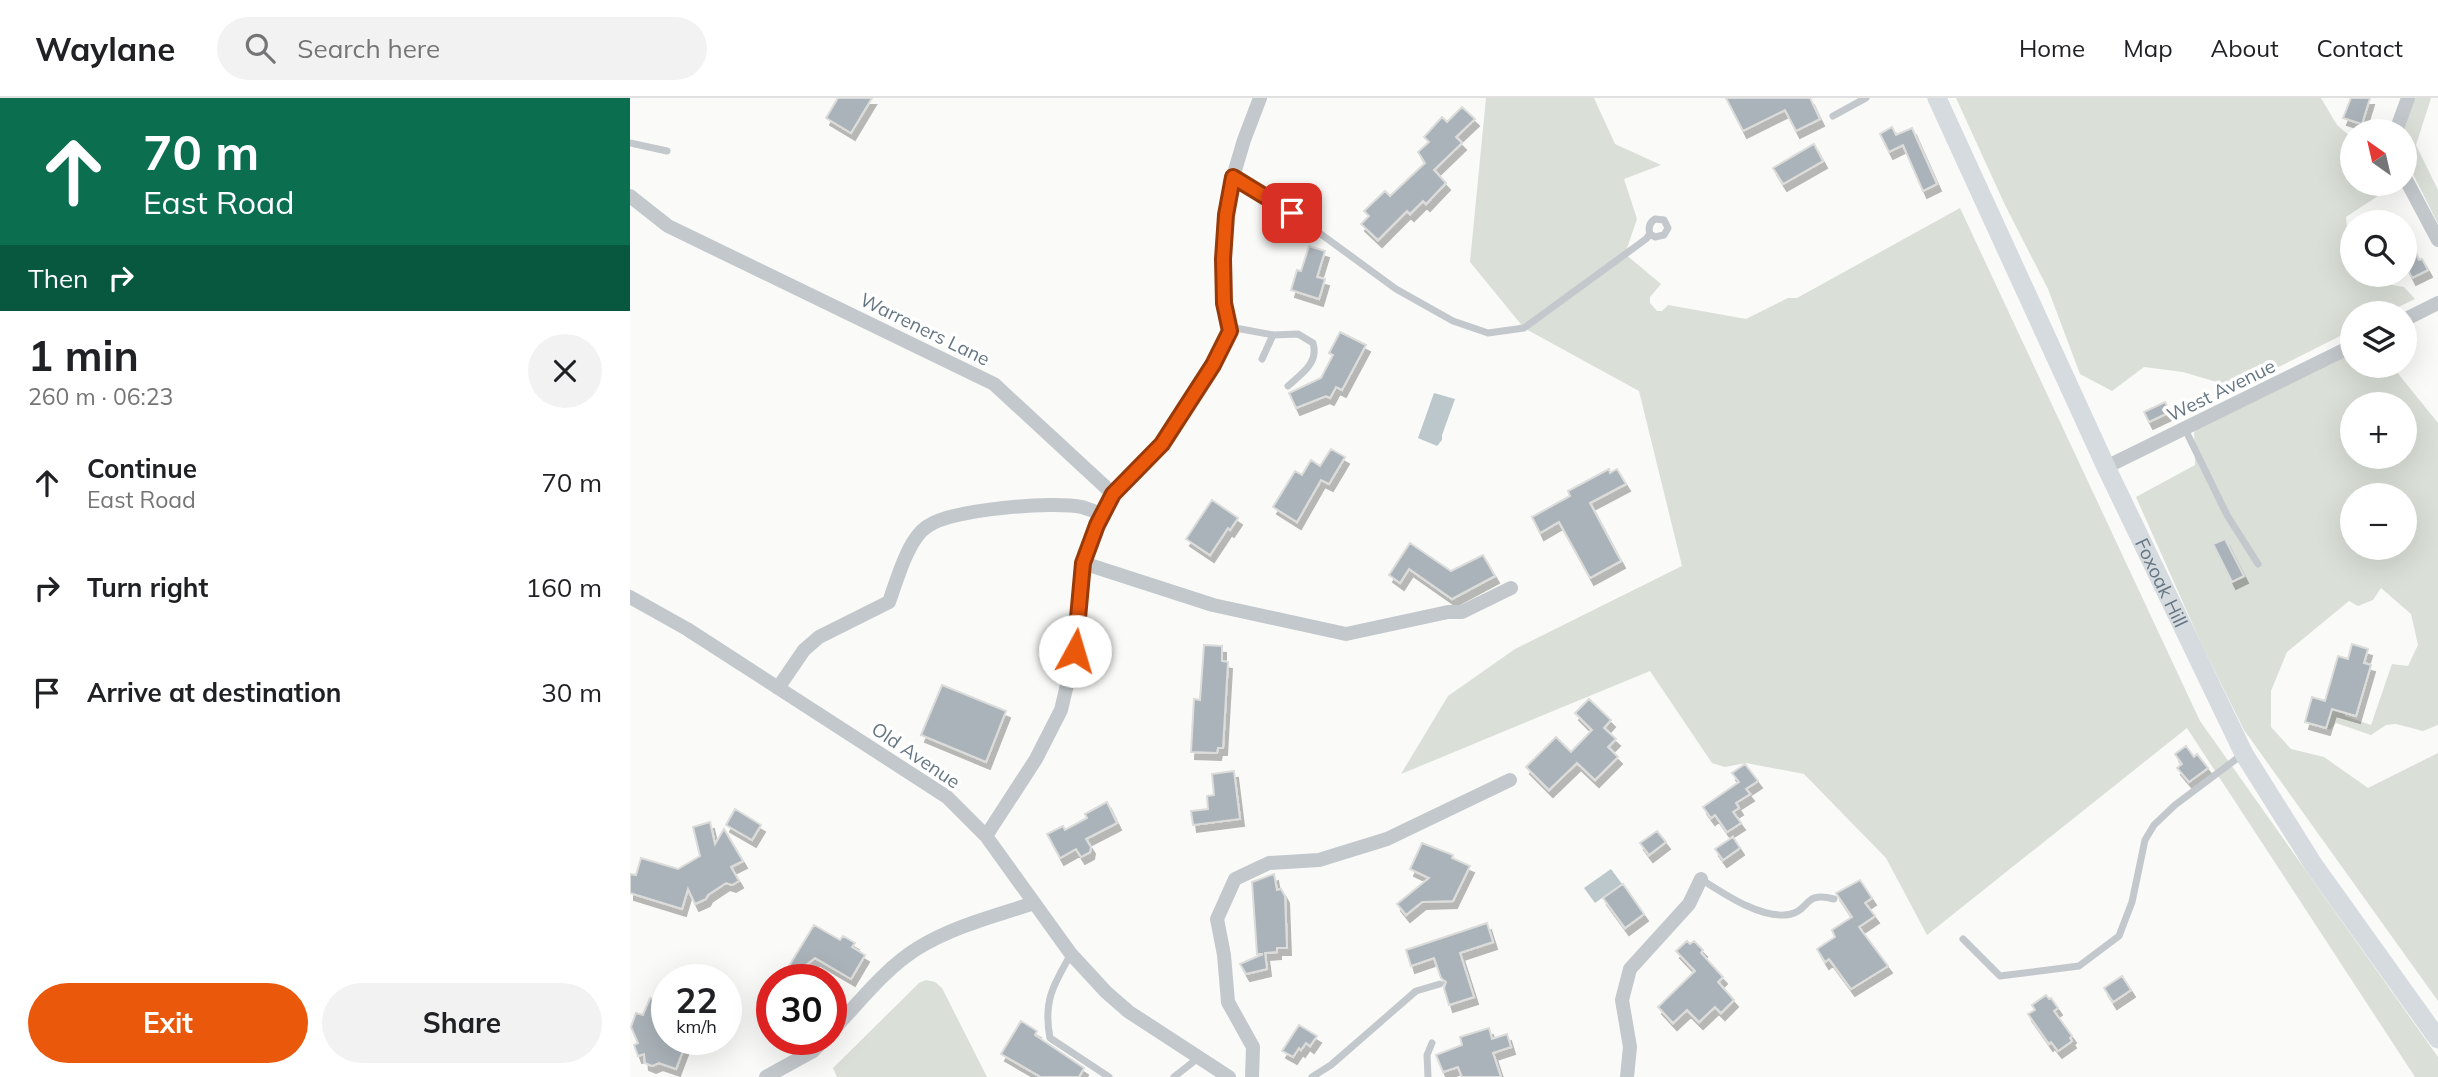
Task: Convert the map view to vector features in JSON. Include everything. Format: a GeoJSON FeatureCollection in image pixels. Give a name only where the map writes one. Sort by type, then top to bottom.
{"type":"FeatureCollection","features":[{"type":"Feature","properties":{"kind":"main road","name":"Foxoak Hill"},"geometry":{"type":"LineString","coordinates":[[1937,98],[2106,467],[2244,754],[2313,864],[2438,1039]]}},
{"type":"Feature","properties":{"kind":"street"},"geometry":{"type":"LineString","coordinates":[[986,836],[1036,760],[1061,710],[1075,651],[1083,563],[1102,514],[1113,494],[1162,444],[1213,365],[1230,331],[1224,303],[1226,215],[1233,177],[1260,98]]}},
{"type":"Feature","properties":{"kind":"street"},"geometry":{"type":"LineString","coordinates":[[2400,119],[2408,98]]}},
{"type":"Feature","properties":{"kind":"street","name":"Warreners Lane"},"geometry":{"type":"LineString","coordinates":[[630,196],[668,226],[994,383],[1113,494]]}},
{"type":"Feature","properties":{"kind":"street"},"geometry":{"type":"LineString","coordinates":[[2415,196],[2438,238]]}},
{"type":"Feature","properties":{"kind":"street"},"geometry":{"type":"LineString","coordinates":[[2417,314],[2438,303]]}},
{"type":"Feature","properties":{"kind":"street","name":"West Avenue"},"geometry":{"type":"LineString","coordinates":[[2106,467],[2340,352]]}},
{"type":"Feature","properties":{"kind":"street"},"geometry":{"type":"LineString","coordinates":[[778,688],[804,650],[819,637],[889,602],[914,541],[927,526],[969,512],[1006,508],[1080,507],[1102,514]]}},
{"type":"Feature","properties":{"kind":"street"},"geometry":{"type":"LineString","coordinates":[[1083,563],[1213,605],[1346,634],[1448,612],[1462,612],[1511,588]]}},
{"type":"Feature","properties":{"kind":"street","name":"Old Avenue"},"geometry":{"type":"LineString","coordinates":[[630,597],[687,629],[947,796],[986,836],[1070,954],[1129,1013],[1229,1077]]}},
{"type":"Feature","properties":{"kind":"street"},"geometry":{"type":"LineString","coordinates":[[1252,1077],[1253,1047],[1228,1002],[1224,955],[1217,919],[1234,879],[1269,863],[1320,860],[1387,839],[1510,780]]}},
{"type":"Feature","properties":{"kind":"street"},"geometry":{"type":"LineString","coordinates":[[1627,1077],[1630,1047],[1622,1000],[1630,969],[1689,904],[1701,879]]}},
{"type":"Feature","properties":{"kind":"street"},"geometry":{"type":"LineString","coordinates":[[847,1015],[892,968],[915,950],[953,930],[1034,903]]}},
{"type":"Feature","properties":{"kind":"street"},"geometry":{"type":"LineString","coordinates":[[766,1077],[806,1055]]}},
{"type":"Feature","properties":{"kind":"lane"},"geometry":{"type":"LineString","coordinates":[[1833,116],[1867,98]]}},
{"type":"Feature","properties":{"kind":"lane"},"geometry":{"type":"LineString","coordinates":[[630,143],[667,151]]}},
{"type":"Feature","properties":{"kind":"lane"},"geometry":{"type":"LineString","coordinates":[[1233,177],[1292,213],[1396,289],[1453,321],[1488,333],[1524,328],[1650,234]]}},
{"type":"Feature","properties":{"kind":"lane"},"geometry":{"type":"LineString","coordinates":[[1229,327],[1273,335],[1298,334],[1313,343],[1316,353],[1312,364],[1288,386]]}},
{"type":"Feature","properties":{"kind":"lane"},"geometry":{"type":"LineString","coordinates":[[1262,359],[1273,335]]}},
{"type":"Feature","properties":{"kind":"lane"},"geometry":{"type":"LineString","coordinates":[[2185,429],[2227,515],[2258,564]]}},
{"type":"Feature","properties":{"kind":"lane"},"geometry":{"type":"LineString","coordinates":[[1963,940],[2000,976],[2079,966],[2119,936],[2132,902],[2144,840],[2154,825],[2175,805],[2244,754]]}},
{"type":"Feature","properties":{"kind":"lane"},"geometry":{"type":"LineString","coordinates":[[1701,879],[1727,896],[1774,916],[1794,914],[1812,898],[1822,896],[1834,899]]}},
{"type":"Feature","properties":{"kind":"lane"},"geometry":{"type":"LineString","coordinates":[[1070,954],[1053,984],[1046,1017],[1050,1038],[1109,1077]]}},
{"type":"Feature","properties":{"kind":"lane"},"geometry":{"type":"LineString","coordinates":[[1312,1077],[1331,1065],[1416,992],[1440,984]]}},
{"type":"Feature","properties":{"kind":"lane"},"geometry":{"type":"LineString","coordinates":[[1429,1077],[1426,1061],[1432,1043]]}},
{"type":"Feature","properties":{"kind":"lane"},"geometry":{"type":"LineString","coordinates":[[1174,1077],[1198,1057]]}},
{"type":"Feature","properties":{"kind":"shaded area"},"geometry":{"type":"Polygon","coordinates":[[[1486,98],[1594,98],[1615,144],[1661,165],[1624,179],[1637,219],[1625,254],[1661,284],[1650,297],[1650,303],[1657,311],[1662,311],[1668,305],[1746,319],[1788,298],[1797,298],[1960,208],[2200,721],[2438,1057],[2438,1077],[2415,1077],[2187,728],[1927,935],[1886,858],[1804,774],[1746,763],[1725,767],[1712,763],[1650,671],[1401,774],[1448,696],[1515,649],[1682,566],[1639,391],[1524,328],[1470,262],[1486,98]]]}},
{"type":"Feature","properties":{"kind":"shaded area"},"geometry":{"type":"Polygon","coordinates":[[[1956,98],[2321,98],[2340,128],[2340,196],[2378,196],[2357,210],[2340,210],[2340,287],[2404,287],[2415,299],[2340,301],[2340,336],[2237,388],[2183,372],[2144,367],[2112,391],[2080,374],[2048,289],[2005,205],[1956,98]]]}},
{"type":"Feature","properties":{"kind":"shaded area"},"geometry":{"type":"Polygon","coordinates":[[[2415,98],[2431,98],[2417,142],[2417,119],[2407,119],[2415,98]]]}},
{"type":"Feature","properties":{"kind":"shaded area"},"geometry":{"type":"Polygon","coordinates":[[[2417,147],[2438,190],[2438,224],[2417,182],[2417,147]]]}},
{"type":"Feature","properties":{"kind":"shaded area"},"geometry":{"type":"Polygon","coordinates":[[[2340,352],[2340,378],[2402,378],[2413,392],[2340,392],[2340,469],[2417,469],[2417,397],[2438,423],[2438,725],[2423,731],[2396,724],[2386,725],[2371,735],[2336,723],[2330,730],[2326,728],[2332,709],[2371,725],[2392,664],[2408,666],[2418,645],[2411,614],[2381,588],[2373,600],[2358,606],[2349,601],[2287,652],[2271,691],[2271,727],[2291,749],[2324,757],[2368,788],[2438,753],[2438,1001],[2244,730],[2201,643],[2136,497],[2195,465],[2194,425],[2340,352]]]}},
{"type":"Feature","properties":{"kind":"shaded area"},"geometry":{"type":"Polygon","coordinates":[[[1434,393],[1455,399],[1442,440],[1437,446],[1418,438],[1434,393]]]}},
{"type":"Feature","properties":{"kind":"shaded area"},"geometry":{"type":"Polygon","coordinates":[[[1611,869],[1622,884],[1595,903],[1584,888],[1611,869]]]}},
{"type":"Feature","properties":{"kind":"shaded area"},"geometry":{"type":"Polygon","coordinates":[[[926,980],[935,982],[942,988],[987,1077],[837,1077],[833,1068],[919,983],[926,980]]]}},
{"type":"Feature","properties":{"kind":"building"},"geometry":{"type":"Polygon","coordinates":[[[838,98],[872,98],[851,133],[826,118],[838,98]]]}},
{"type":"Feature","properties":{"kind":"building"},"geometry":{"type":"Polygon","coordinates":[[[1726,98],[1810,98],[1820,119],[1796,131],[1785,110],[1743,131],[1726,98]]]}},
{"type":"Feature","properties":{"kind":"building"},"geometry":{"type":"Polygon","coordinates":[[[2351,98],[2370,98],[2364,119],[2343,118],[2351,98]]]}},
{"type":"Feature","properties":{"kind":"building"},"geometry":{"type":"Polygon","coordinates":[[[1462,107],[1475,119],[1456,137],[1462,143],[1434,170],[1446,183],[1426,204],[1423,201],[1410,214],[1407,211],[1378,240],[1361,224],[1369,216],[1364,211],[1385,191],[1390,196],[1425,163],[1418,152],[1429,142],[1424,137],[1442,117],[1447,122],[1462,107]]]}},
{"type":"Feature","properties":{"kind":"building"},"geometry":{"type":"Polygon","coordinates":[[[1892,127],[1896,135],[1912,128],[1937,184],[1923,191],[1903,145],[1889,152],[1880,134],[1892,127]]]}},
{"type":"Feature","properties":{"kind":"building"},"geometry":{"type":"Polygon","coordinates":[[[1814,144],[1823,161],[1783,184],[1773,168],[1814,144]]]}},
{"type":"Feature","properties":{"kind":"building"},"geometry":{"type":"Polygon","coordinates":[[[1309,246],[1325,251],[1317,277],[1325,279],[1319,299],[1291,290],[1309,246]]]}},
{"type":"Feature","properties":{"kind":"building"},"geometry":{"type":"Polygon","coordinates":[[[2417,256],[2419,260],[2422,259],[2428,270],[2417,276],[2417,256]]]}},
{"type":"Feature","properties":{"kind":"building"},"geometry":{"type":"Polygon","coordinates":[[[1340,332],[1366,345],[1342,390],[1336,387],[1330,398],[1326,396],[1296,408],[1289,393],[1321,378],[1333,355],[1329,353],[1340,332]]]}},
{"type":"Feature","properties":{"kind":"building"},"geometry":{"type":"Polygon","coordinates":[[[2165,402],[2170,412],[2149,422],[2144,412],[2165,402]]]}},
{"type":"Feature","properties":{"kind":"building"},"geometry":{"type":"Polygon","coordinates":[[[1331,449],[1345,457],[1329,484],[1321,480],[1297,522],[1273,507],[1295,471],[1302,475],[1311,460],[1320,466],[1331,449]]]}},
{"type":"Feature","properties":{"kind":"building"},"geometry":{"type":"Polygon","coordinates":[[[1609,469],[1610,473],[1617,469],[1626,484],[1590,503],[1621,561],[1590,578],[1559,522],[1540,533],[1532,517],[1570,496],[1568,491],[1609,469]]]}},
{"type":"Feature","properties":{"kind":"building"},"geometry":{"type":"Polygon","coordinates":[[[1212,500],[1238,518],[1210,555],[1186,539],[1212,500]]]}},
{"type":"Feature","properties":{"kind":"building"},"geometry":{"type":"Polygon","coordinates":[[[2225,539],[2244,576],[2232,582],[2213,544],[2225,539]]]}},
{"type":"Feature","properties":{"kind":"building"},"geometry":{"type":"Polygon","coordinates":[[[1410,543],[1451,571],[1483,555],[1495,576],[1452,599],[1409,569],[1400,583],[1389,575],[1410,543]]]}},
{"type":"Feature","properties":{"kind":"building"},"geometry":{"type":"Polygon","coordinates":[[[2352,644],[2368,649],[2364,663],[2371,665],[2356,716],[2332,709],[2326,728],[2305,722],[2312,697],[2325,701],[2338,656],[2348,659],[2352,644]]]}},
{"type":"Feature","properties":{"kind":"building"},"geometry":{"type":"Polygon","coordinates":[[[1204,645],[1222,646],[1222,661],[1228,662],[1223,748],[1218,748],[1217,753],[1191,752],[1194,699],[1200,700],[1204,645]]]}},
{"type":"Feature","properties":{"kind":"building"},"geometry":{"type":"Polygon","coordinates":[[[942,685],[1006,711],[986,762],[921,735],[942,685]]]}},
{"type":"Feature","properties":{"kind":"building"},"geometry":{"type":"Polygon","coordinates":[[[1589,699],[1611,720],[1604,728],[1616,739],[1608,747],[1618,757],[1595,780],[1577,763],[1549,790],[1526,767],[1556,737],[1571,752],[1592,730],[1575,713],[1589,699]]]}},
{"type":"Feature","properties":{"kind":"building"},"geometry":{"type":"Polygon","coordinates":[[[2186,746],[2194,757],[2197,754],[2208,768],[2189,782],[2177,768],[2182,764],[2175,754],[2186,746]]]}},
{"type":"Feature","properties":{"kind":"building"},"geometry":{"type":"Polygon","coordinates":[[[1745,764],[1758,781],[1746,789],[1750,794],[1736,803],[1739,808],[1733,812],[1741,823],[1727,832],[1715,815],[1711,818],[1703,807],[1739,782],[1732,773],[1745,764]]]}},
{"type":"Feature","properties":{"kind":"building"},"geometry":{"type":"Polygon","coordinates":[[[1234,771],[1240,819],[1193,825],[1191,811],[1208,809],[1207,796],[1214,795],[1212,774],[1234,771]]]}},
{"type":"Feature","properties":{"kind":"building"},"geometry":{"type":"Polygon","coordinates":[[[1107,802],[1117,823],[1086,839],[1091,847],[1090,852],[1081,857],[1076,849],[1060,858],[1047,834],[1063,826],[1065,830],[1087,818],[1085,814],[1107,802]]]}},
{"type":"Feature","properties":{"kind":"building"},"geometry":{"type":"Polygon","coordinates":[[[735,809],[761,825],[752,840],[726,825],[735,809]]]}},
{"type":"Feature","properties":{"kind":"building"},"geometry":{"type":"Polygon","coordinates":[[[710,822],[715,844],[724,829],[743,861],[731,867],[739,881],[732,885],[726,883],[695,904],[688,889],[682,909],[630,893],[630,874],[636,875],[641,858],[678,869],[700,856],[693,827],[710,822]]]}},
{"type":"Feature","properties":{"kind":"building"},"geometry":{"type":"Polygon","coordinates":[[[1657,831],[1666,842],[1649,855],[1640,843],[1657,831]]]}},
{"type":"Feature","properties":{"kind":"building"},"geometry":{"type":"Polygon","coordinates":[[[1733,837],[1740,848],[1723,860],[1715,849],[1733,837]]]}},
{"type":"Feature","properties":{"kind":"building"},"geometry":{"type":"Polygon","coordinates":[[[1422,843],[1453,855],[1452,858],[1470,866],[1453,901],[1422,902],[1406,915],[1397,904],[1429,878],[1410,869],[1422,843]]]}},
{"type":"Feature","properties":{"kind":"building"},"geometry":{"type":"Polygon","coordinates":[[[1274,874],[1277,890],[1281,889],[1285,896],[1287,948],[1277,948],[1277,952],[1265,953],[1267,969],[1246,974],[1240,964],[1263,954],[1257,954],[1252,882],[1274,874]]]}},
{"type":"Feature","properties":{"kind":"building"},"geometry":{"type":"Polygon","coordinates":[[[1860,880],[1872,898],[1865,903],[1875,916],[1859,927],[1888,966],[1851,989],[1829,959],[1825,962],[1817,949],[1835,937],[1832,930],[1852,917],[1836,893],[1860,880]]]}},
{"type":"Feature","properties":{"kind":"building"},"geometry":{"type":"Polygon","coordinates":[[[1623,884],[1644,914],[1625,928],[1603,898],[1623,884]]]}},
{"type":"Feature","properties":{"kind":"building"},"geometry":{"type":"Polygon","coordinates":[[[1487,923],[1493,942],[1460,953],[1474,997],[1449,1005],[1444,988],[1446,982],[1441,978],[1434,958],[1411,966],[1406,950],[1487,923]]]}},
{"type":"Feature","properties":{"kind":"building"},"geometry":{"type":"Polygon","coordinates":[[[814,925],[840,940],[843,936],[855,943],[852,947],[865,955],[851,979],[847,977],[847,964],[825,964],[815,958],[807,964],[790,964],[814,925]]]}},
{"type":"Feature","properties":{"kind":"building"},"geometry":{"type":"Polygon","coordinates":[[[1687,941],[1690,944],[1694,941],[1703,950],[1701,953],[1723,977],[1718,982],[1734,1000],[1721,1013],[1715,1007],[1699,1022],[1687,1010],[1673,1023],[1658,1007],[1695,971],[1676,951],[1687,941]]]}},
{"type":"Feature","properties":{"kind":"building"},"geometry":{"type":"Polygon","coordinates":[[[2122,976],[2131,990],[2113,1002],[2104,988],[2122,976]]]}},
{"type":"Feature","properties":{"kind":"building"},"geometry":{"type":"Polygon","coordinates":[[[2046,995],[2058,1008],[2054,1011],[2072,1036],[2072,1041],[2058,1051],[2051,1042],[2049,1044],[2028,1014],[2035,1010],[2032,1005],[2046,995]]]}},
{"type":"Feature","properties":{"kind":"building"},"geometry":{"type":"Polygon","coordinates":[[[651,998],[651,1055],[681,1055],[676,1069],[659,1063],[652,1066],[645,1063],[644,1054],[638,1056],[634,1045],[638,1043],[631,1027],[636,1013],[643,1015],[651,998]]]}},
{"type":"Feature","properties":{"kind":"building"},"geometry":{"type":"Polygon","coordinates":[[[1021,1021],[1037,1031],[1035,1035],[1084,1068],[1079,1077],[1041,1077],[1001,1054],[1021,1021]]]}},
{"type":"Feature","properties":{"kind":"building"},"geometry":{"type":"Polygon","coordinates":[[[1299,1025],[1317,1036],[1310,1046],[1306,1043],[1293,1057],[1282,1051],[1299,1025]]]}},
{"type":"Feature","properties":{"kind":"building"},"geometry":{"type":"Polygon","coordinates":[[[1489,1028],[1492,1039],[1507,1034],[1511,1047],[1493,1053],[1501,1077],[1462,1077],[1458,1067],[1443,1072],[1436,1055],[1462,1045],[1460,1037],[1489,1028]]]}},
{"type":"Feature","properties":{"kind":"route"},"geometry":{"type":"LineString","coordinates":[[1075,651],[1083,563],[1097,525],[1113,494],[1162,444],[1213,365],[1230,331],[1224,303],[1223,259],[1226,215],[1233,177],[1292,213]]}}]}
